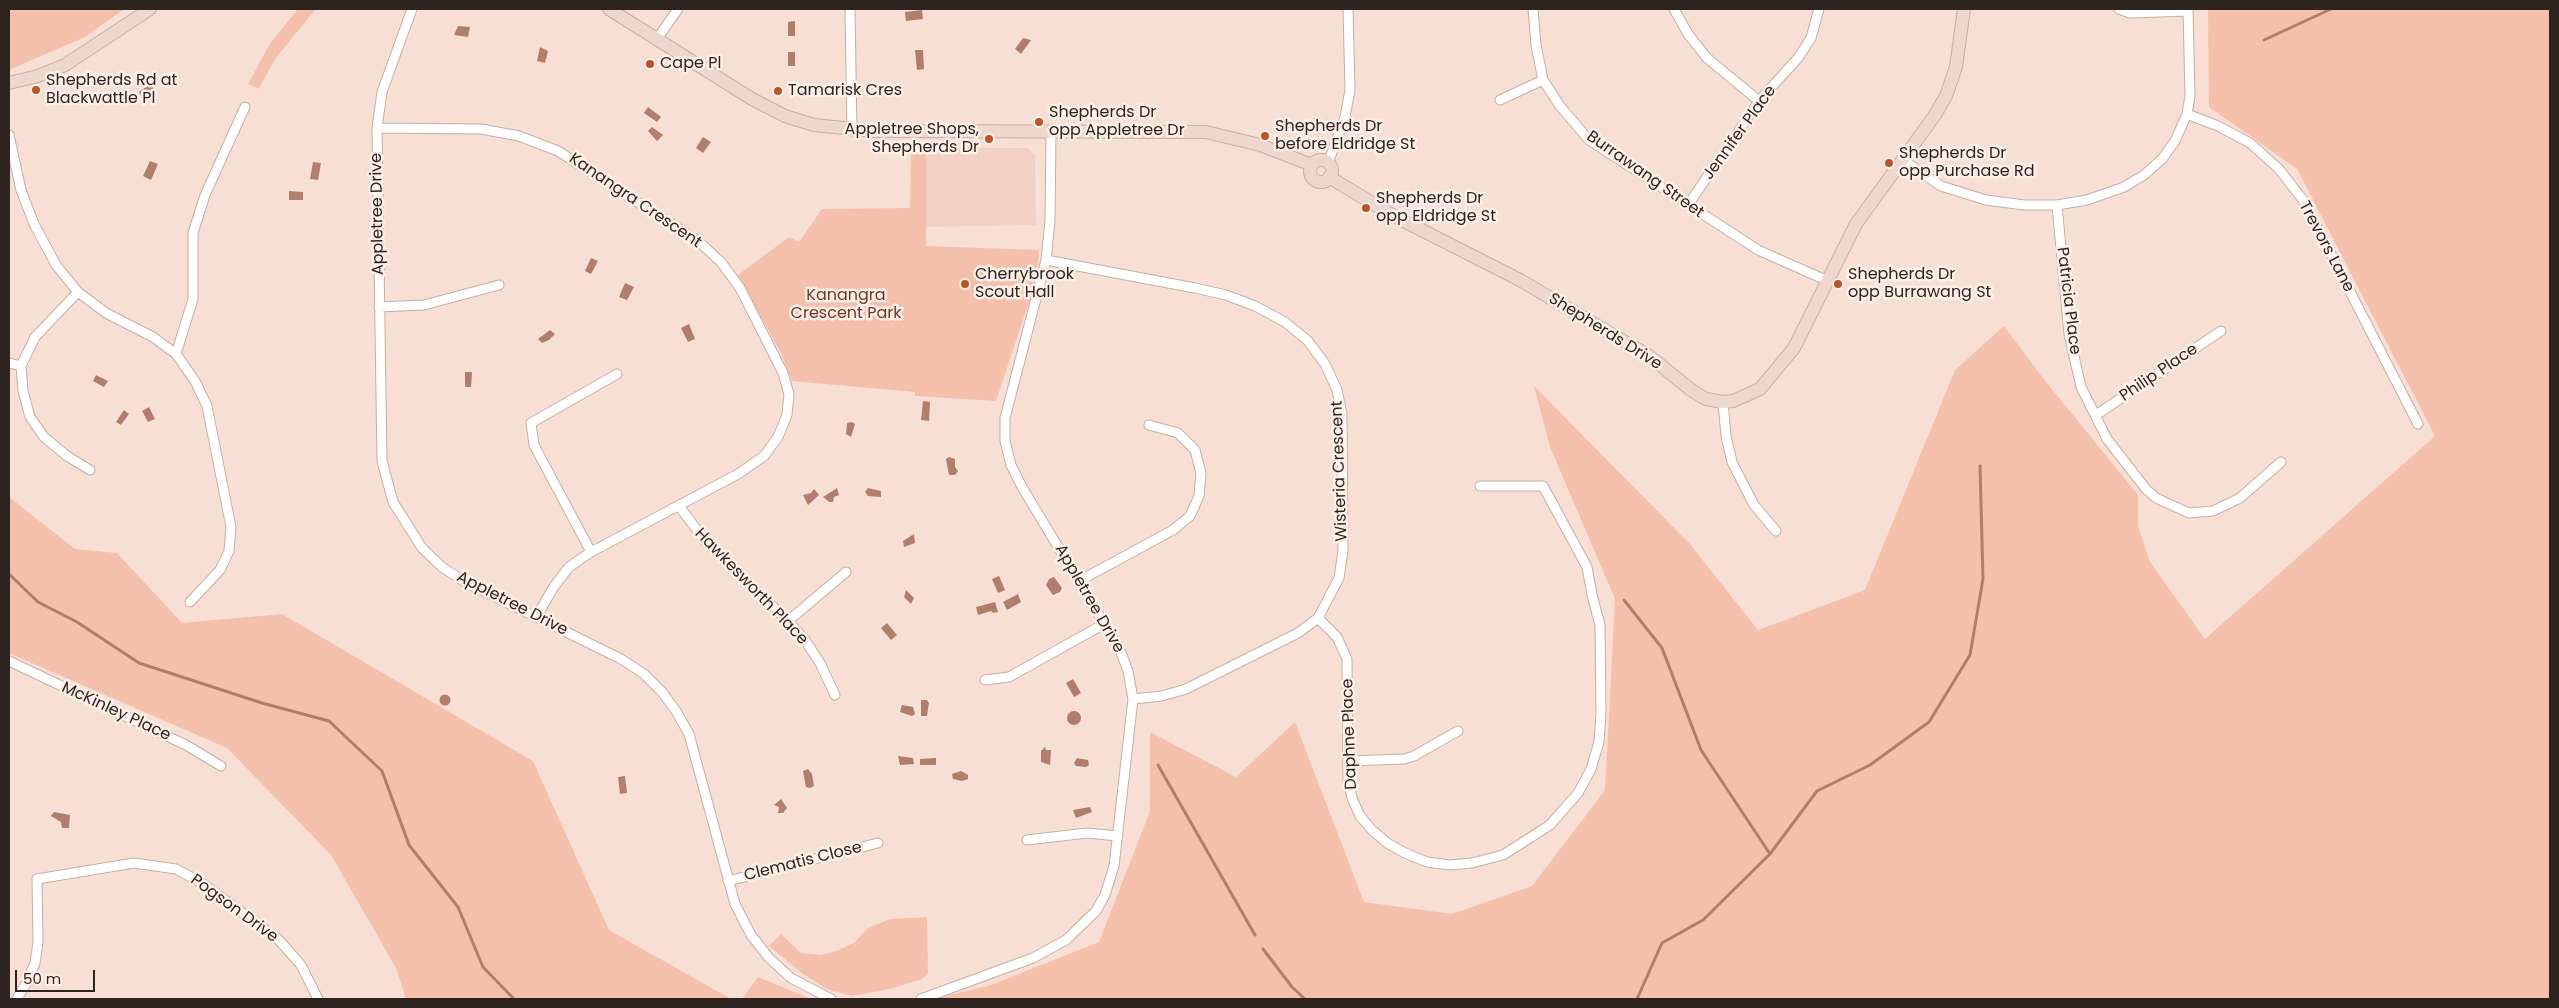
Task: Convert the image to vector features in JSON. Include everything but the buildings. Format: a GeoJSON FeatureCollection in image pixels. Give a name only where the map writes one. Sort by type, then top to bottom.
{"type":"FeatureCollection","features":[{"type":"Feature","properties":{"kind":"main road"},"geometry":{"type":"LineString","coordinates":[[9,83],[38,76],[66,65],[150,9]]}},
{"type":"Feature","properties":{"kind":"main road"},"geometry":{"type":"LineString","coordinates":[[609,9],[768,108],[800,121],[852,130],[1206,132],[1260,145],[1312,165]]}},
{"type":"Feature","properties":{"kind":"main road"},"geometry":{"type":"LineString","coordinates":[[1723,402],[1752,394],[1780,368],[1794,348],[1856,224],[1935,115],[1952,80],[1959,56],[1964,9]]}},
{"type":"Feature","properties":{"kind":"main road"},"geometry":{"type":"LineString","coordinates":[[1321,160],[1328,163],[1332,172],[1329,178],[1323,181],[1316,180],[1311,175],[1312,165],[1321,160]]}},
{"type":"Feature","properties":{"kind":"main road","name":"Shepherds Drive"},"geometry":{"type":"LineString","coordinates":[[1329,178],[1392,214],[1520,280],[1648,356],[1691,390],[1706,398],[1723,402]]}},
{"type":"Feature","properties":{"kind":"street","name":"Appletree Drive"},"geometry":{"type":"LineString","coordinates":[[412,9],[382,92],[377,128],[382,461],[393,502],[406,526],[422,548],[442,566],[465,582],[621,659],[644,674],[662,692],[676,711],[689,734],[735,904],[751,934],[770,958],[791,978],[831,999]]}},
{"type":"Feature","properties":{"kind":"street"},"geometry":{"type":"LineString","coordinates":[[658,39],[678,9]]}},
{"type":"Feature","properties":{"kind":"street"},"geometry":{"type":"LineString","coordinates":[[850,9],[852,130]]}},
{"type":"Feature","properties":{"kind":"street"},"geometry":{"type":"LineString","coordinates":[[1328,163],[1345,117],[1350,90],[1348,9]]}},
{"type":"Feature","properties":{"kind":"street","name":"Burrawang Street"},"geometry":{"type":"LineString","coordinates":[[1533,9],[1536,45],[1543,80],[1560,106],[1589,140],[1758,250],[1828,281]]}},
{"type":"Feature","properties":{"kind":"street"},"geometry":{"type":"LineString","coordinates":[[1674,9],[1688,34],[1707,58],[1758,101]]}},
{"type":"Feature","properties":{"kind":"street","name":"Jennifer Place"},"geometry":{"type":"LineString","coordinates":[[1688,206],[1758,101],[1798,58],[1811,38],[1819,9]]}},
{"type":"Feature","properties":{"kind":"street"},"geometry":{"type":"LineString","coordinates":[[1903,160],[1942,186],[1986,200],[2057,205],[2087,200],[2124,187],[2144,175],[2162,159],[2175,141],[2187,114],[2190,96],[2188,10],[2130,13],[2119,9]]}},
{"type":"Feature","properties":{"kind":"street"},"geometry":{"type":"LineString","coordinates":[[1500,100],[1543,80]]}},
{"type":"Feature","properties":{"kind":"street"},"geometry":{"type":"LineString","coordinates":[[176,354],[193,299],[192,233],[205,195],[245,107]]}},
{"type":"Feature","properties":{"kind":"street","name":"Trevors Lane"},"geometry":{"type":"LineString","coordinates":[[2187,114],[2218,126],[2250,142],[2280,169],[2303,200],[2418,424]]}},
{"type":"Feature","properties":{"kind":"street","name":"Kanangra Crescent"},"geometry":{"type":"LineString","coordinates":[[377,128],[480,129],[519,136],[558,150],[698,241],[721,262],[740,288],[783,373],[788,394],[787,415],[778,437],[764,456],[738,474],[591,552],[569,567],[553,588],[537,616]]}},
{"type":"Feature","properties":{"kind":"street","name":"Appletree Drive"},"geometry":{"type":"LineString","coordinates":[[920,999],[1033,958],[1066,940],[1096,911],[1105,895],[1114,866],[1133,699],[1128,671],[1120,650],[1022,487],[1011,465],[1005,441],[1005,418],[1046,260],[1050,221],[1051,131]]}},
{"type":"Feature","properties":{"kind":"street"},"geometry":{"type":"LineString","coordinates":[[9,135],[21,190],[34,224],[56,265],[78,292],[106,313],[153,337],[176,354],[195,380],[207,406],[232,527],[229,551],[220,570],[190,602]]}},
{"type":"Feature","properties":{"kind":"street","name":"Patricia Place"},"geometry":{"type":"LineString","coordinates":[[2057,205],[2068,334],[2081,387],[2107,439],[2146,489],[2156,498],[2189,513],[2213,511],[2230,504],[2281,462]]}},
{"type":"Feature","properties":{"kind":"street","name":"Wisteria Crescent"},"geometry":{"type":"LineString","coordinates":[[1046,260],[1226,294],[1255,306],[1285,322],[1308,341],[1326,364],[1337,390],[1342,414],[1343,552],[1339,578],[1318,618],[1298,632],[1186,689],[1162,696],[1133,699]]}},
{"type":"Feature","properties":{"kind":"street"},"geometry":{"type":"LineString","coordinates":[[380,307],[424,305],[499,285]]}},
{"type":"Feature","properties":{"kind":"street"},"geometry":{"type":"LineString","coordinates":[[78,292],[35,337],[22,366],[23,391],[30,417],[44,437],[67,456],[90,470]]}},
{"type":"Feature","properties":{"kind":"street","name":"Philip Place"},"geometry":{"type":"LineString","coordinates":[[2096,415],[2222,331]]}},
{"type":"Feature","properties":{"kind":"street"},"geometry":{"type":"LineString","coordinates":[[9,363],[22,366]]}},
{"type":"Feature","properties":{"kind":"street"},"geometry":{"type":"LineString","coordinates":[[591,552],[534,445],[531,423],[618,374]]}},
{"type":"Feature","properties":{"kind":"street"},"geometry":{"type":"LineString","coordinates":[[1723,402],[1726,436],[1732,462],[1754,505],[1776,530]]}},
{"type":"Feature","properties":{"kind":"street"},"geometry":{"type":"LineString","coordinates":[[1079,581],[1173,530],[1190,516],[1199,496],[1201,473],[1195,450],[1178,433],[1149,425]]}},
{"type":"Feature","properties":{"kind":"street","name":"Daphne Place"},"geometry":{"type":"LineString","coordinates":[[1318,618],[1337,637],[1347,659],[1348,779],[1352,798],[1360,816],[1387,843],[1427,862],[1450,865],[1472,864],[1503,855],[1537,836],[1550,825],[1578,793],[1590,769],[1599,742],[1601,714],[1600,625],[1587,567],[1543,486],[1480,486]]}},
{"type":"Feature","properties":{"kind":"street","name":"Hawkesworth Place"},"geometry":{"type":"LineString","coordinates":[[679,506],[706,542],[788,621],[820,663],[836,695]]}},
{"type":"Feature","properties":{"kind":"street"},"geometry":{"type":"LineString","coordinates":[[788,621],[846,572]]}},
{"type":"Feature","properties":{"kind":"street"},"geometry":{"type":"LineString","coordinates":[[986,680],[1009,677],[1104,624]]}},
{"type":"Feature","properties":{"kind":"street","name":"McKinley Place"},"geometry":{"type":"LineString","coordinates":[[9,661],[186,745],[221,766]]}},
{"type":"Feature","properties":{"kind":"street"},"geometry":{"type":"LineString","coordinates":[[1348,761],[1404,759],[1414,756],[1458,731]]}},
{"type":"Feature","properties":{"kind":"street"},"geometry":{"type":"LineString","coordinates":[[1027,840],[1087,833],[1118,836]]}},
{"type":"Feature","properties":{"kind":"street","name":"Clematis Close"},"geometry":{"type":"LineString","coordinates":[[728,880],[878,843]]}},
{"type":"Feature","properties":{"kind":"street","name":"Pogson Drive"},"geometry":{"type":"LineString","coordinates":[[16,999],[27,982],[35,963],[38,942],[37,879],[134,863],[176,869],[202,883],[278,939],[301,965],[318,999]]}},
{"type":"Feature","properties":{"kind":"shaded area"},"geometry":{"type":"Polygon","coordinates":[[[922,10],[923,19],[906,21],[905,12],[922,10]]]}},
{"type":"Feature","properties":{"kind":"shaded area"},"geometry":{"type":"Polygon","coordinates":[[[795,21],[795,36],[788,36],[788,22],[795,21]]]}},
{"type":"Feature","properties":{"kind":"shaded area"},"geometry":{"type":"Polygon","coordinates":[[[458,26],[470,27],[468,37],[454,35],[458,26]]]}},
{"type":"Feature","properties":{"kind":"shaded area"},"geometry":{"type":"Polygon","coordinates":[[[1023,38],[1031,40],[1021,54],[1015,49],[1023,38]]]}},
{"type":"Feature","properties":{"kind":"shaded area"},"geometry":{"type":"Polygon","coordinates":[[[540,47],[548,51],[545,63],[537,61],[540,47]]]}},
{"type":"Feature","properties":{"kind":"shaded area"},"geometry":{"type":"Polygon","coordinates":[[[915,50],[923,50],[924,69],[917,70],[915,50]]]}},
{"type":"Feature","properties":{"kind":"shaded area"},"geometry":{"type":"Polygon","coordinates":[[[788,52],[795,52],[795,66],[788,66],[788,52]]]}},
{"type":"Feature","properties":{"kind":"shaded area"},"geometry":{"type":"Polygon","coordinates":[[[150,84],[156,91],[144,100],[139,92],[150,84]]]}},
{"type":"Feature","properties":{"kind":"shaded area"},"geometry":{"type":"Polygon","coordinates":[[[648,107],[661,117],[657,122],[644,113],[648,107]]]}},
{"type":"Feature","properties":{"kind":"shaded area"},"geometry":{"type":"Polygon","coordinates":[[[652,127],[663,135],[657,141],[648,131],[652,127]]]}},
{"type":"Feature","properties":{"kind":"shaded area"},"geometry":{"type":"Polygon","coordinates":[[[703,137],[711,142],[703,153],[696,148],[703,137]]]}},
{"type":"Feature","properties":{"kind":"shaded area"},"geometry":{"type":"Polygon","coordinates":[[[926,148],[1028,148],[1035,155],[1036,225],[926,227],[926,148]]]}},
{"type":"Feature","properties":{"kind":"shaded area"},"geometry":{"type":"Polygon","coordinates":[[[150,161],[158,164],[151,180],[143,176],[150,161]]]}},
{"type":"Feature","properties":{"kind":"shaded area"},"geometry":{"type":"Polygon","coordinates":[[[313,162],[321,163],[318,180],[310,179],[313,162]]]}},
{"type":"Feature","properties":{"kind":"shaded area"},"geometry":{"type":"Polygon","coordinates":[[[289,191],[303,192],[303,200],[289,200],[289,191]]]}},
{"type":"Feature","properties":{"kind":"shaded area"},"geometry":{"type":"Polygon","coordinates":[[[591,258],[598,261],[591,274],[585,271],[591,258]]]}},
{"type":"Feature","properties":{"kind":"shaded area"},"geometry":{"type":"Polygon","coordinates":[[[625,283],[634,287],[627,300],[619,297],[625,283]]]}},
{"type":"Feature","properties":{"kind":"shaded area"},"geometry":{"type":"Polygon","coordinates":[[[689,324],[695,339],[688,342],[681,328],[689,324]]]}},
{"type":"Feature","properties":{"kind":"shaded area"},"geometry":{"type":"Polygon","coordinates":[[[550,330],[555,334],[549,340],[542,343],[538,339],[550,330]]]}},
{"type":"Feature","properties":{"kind":"shaded area"},"geometry":{"type":"Polygon","coordinates":[[[465,372],[472,372],[471,387],[465,387],[465,372]]]}},
{"type":"Feature","properties":{"kind":"shaded area"},"geometry":{"type":"Polygon","coordinates":[[[96,375],[108,381],[104,387],[93,381],[96,375]]]}},
{"type":"Feature","properties":{"kind":"shaded area"},"geometry":{"type":"Polygon","coordinates":[[[923,401],[930,402],[929,421],[921,420],[923,401]]]}},
{"type":"Feature","properties":{"kind":"shaded area"},"geometry":{"type":"Polygon","coordinates":[[[149,407],[155,419],[148,422],[142,411],[149,407]]]}},
{"type":"Feature","properties":{"kind":"shaded area"},"geometry":{"type":"Polygon","coordinates":[[[124,410],[129,414],[121,425],[116,422],[124,410]]]}},
{"type":"Feature","properties":{"kind":"shaded area"},"geometry":{"type":"Polygon","coordinates":[[[852,422],[855,424],[851,437],[846,434],[847,423],[852,422]]]}},
{"type":"Feature","properties":{"kind":"shaded area"},"geometry":{"type":"Polygon","coordinates":[[[949,457],[955,459],[955,467],[958,471],[955,475],[949,475],[946,459],[949,457]]]}},
{"type":"Feature","properties":{"kind":"shaded area"},"geometry":{"type":"Polygon","coordinates":[[[837,488],[839,495],[834,497],[833,502],[829,502],[823,497],[837,488]]]}},
{"type":"Feature","properties":{"kind":"shaded area"},"geometry":{"type":"Polygon","coordinates":[[[868,488],[881,491],[881,497],[868,496],[865,492],[868,488]]]}},
{"type":"Feature","properties":{"kind":"shaded area"},"geometry":{"type":"Polygon","coordinates":[[[814,489],[819,495],[808,505],[803,495],[811,493],[814,489]]]}},
{"type":"Feature","properties":{"kind":"shaded area"},"geometry":{"type":"Polygon","coordinates":[[[914,534],[915,543],[904,547],[903,541],[914,534]]]}},
{"type":"Feature","properties":{"kind":"shaded area"},"geometry":{"type":"Polygon","coordinates":[[[999,576],[1005,590],[998,593],[992,579],[999,576]]]}},
{"type":"Feature","properties":{"kind":"shaded area"},"geometry":{"type":"Polygon","coordinates":[[[1054,577],[1062,588],[1060,592],[1053,595],[1046,585],[1049,579],[1054,577]]]}},
{"type":"Feature","properties":{"kind":"shaded area"},"geometry":{"type":"Polygon","coordinates":[[[906,590],[914,598],[911,604],[904,597],[906,590]]]}},
{"type":"Feature","properties":{"kind":"shaded area"},"geometry":{"type":"Polygon","coordinates":[[[1018,594],[1021,602],[1007,610],[1003,602],[1018,594]]]}},
{"type":"Feature","properties":{"kind":"shaded area"},"geometry":{"type":"Polygon","coordinates":[[[995,602],[998,612],[993,613],[991,611],[978,615],[976,607],[995,602]]]}},
{"type":"Feature","properties":{"kind":"shaded area"},"geometry":{"type":"Polygon","coordinates":[[[887,623],[897,635],[891,640],[881,628],[887,623]]]}},
{"type":"Feature","properties":{"kind":"shaded area"},"geometry":{"type":"Polygon","coordinates":[[[1073,679],[1081,693],[1074,697],[1066,683],[1073,679]]]}},
{"type":"Feature","properties":{"kind":"shaded area"},"geometry":{"type":"Polygon","coordinates":[[[445,694],[451,700],[445,706],[439,700],[445,694]]]}},
{"type":"Feature","properties":{"kind":"shaded area"},"geometry":{"type":"Polygon","coordinates":[[[921,700],[927,700],[929,703],[927,716],[921,716],[921,700]]]}},
{"type":"Feature","properties":{"kind":"shaded area"},"geometry":{"type":"Polygon","coordinates":[[[902,705],[913,707],[915,714],[912,716],[900,712],[902,705]]]}},
{"type":"Feature","properties":{"kind":"shaded area"},"geometry":{"type":"Polygon","coordinates":[[[1074,711],[1079,713],[1081,718],[1079,723],[1074,725],[1069,723],[1067,718],[1069,713],[1074,711]]]}},
{"type":"Feature","properties":{"kind":"shaded area"},"geometry":{"type":"Polygon","coordinates":[[[1045,747],[1046,750],[1051,750],[1050,765],[1041,762],[1041,751],[1045,747]]]}},
{"type":"Feature","properties":{"kind":"shaded area"},"geometry":{"type":"Polygon","coordinates":[[[898,756],[913,758],[914,764],[900,765],[898,756]]]}},
{"type":"Feature","properties":{"kind":"shaded area"},"geometry":{"type":"Polygon","coordinates":[[[936,758],[936,765],[920,765],[920,759],[936,758]]]}},
{"type":"Feature","properties":{"kind":"shaded area"},"geometry":{"type":"Polygon","coordinates":[[[1077,758],[1088,760],[1089,765],[1086,767],[1076,766],[1074,763],[1077,758]]]}},
{"type":"Feature","properties":{"kind":"shaded area"},"geometry":{"type":"Polygon","coordinates":[[[808,769],[812,774],[814,786],[810,788],[806,787],[803,771],[808,769]]]}},
{"type":"Feature","properties":{"kind":"shaded area"},"geometry":{"type":"Polygon","coordinates":[[[961,771],[968,775],[968,779],[962,781],[953,779],[952,774],[961,771]]]}},
{"type":"Feature","properties":{"kind":"shaded area"},"geometry":{"type":"Polygon","coordinates":[[[625,776],[627,793],[620,794],[618,777],[625,776]]]}},
{"type":"Feature","properties":{"kind":"shaded area"},"geometry":{"type":"Polygon","coordinates":[[[781,799],[787,808],[783,813],[778,813],[779,807],[774,805],[781,799]]]}},
{"type":"Feature","properties":{"kind":"shaded area"},"geometry":{"type":"Polygon","coordinates":[[[1090,807],[1092,812],[1076,818],[1073,810],[1090,807]]]}},
{"type":"Feature","properties":{"kind":"shaded area"},"geometry":{"type":"Polygon","coordinates":[[[54,812],[70,815],[69,828],[62,828],[61,822],[51,816],[54,812]]]}},
{"type":"Feature","properties":{"kind":"green space"},"geometry":{"type":"Polygon","coordinates":[[[9,9],[124,9],[85,37],[9,70],[9,9]]]}},
{"type":"Feature","properties":{"kind":"green space"},"geometry":{"type":"Polygon","coordinates":[[[298,9],[316,9],[275,59],[259,89],[248,84],[271,42],[298,9]]]}},
{"type":"Feature","properties":{"kind":"green space"},"geometry":{"type":"Polygon","coordinates":[[[2208,9],[2550,9],[2550,999],[934,999],[991,985],[1099,942],[1150,811],[1150,732],[1236,777],[1295,722],[1364,902],[1452,914],[1532,886],[1605,790],[1615,599],[1550,447],[1534,386],[1690,544],[1758,630],[1865,590],[1955,370],[2004,326],[2043,378],[2138,495],[2138,526],[2150,562],[2205,639],[2435,436],[2297,169],[2209,107],[2208,9]]]}},
{"type":"Feature","properties":{"kind":"green space","name":"Kanangra Crescent Park"},"geometry":{"type":"Polygon","coordinates":[[[911,148],[926,148],[926,246],[1039,250],[1030,299],[996,401],[915,396],[915,392],[792,381],[782,355],[738,275],[789,237],[799,242],[822,209],[910,208],[911,148]]]}},
{"type":"Feature","properties":{"kind":"green space"},"geometry":{"type":"Polygon","coordinates":[[[9,497],[75,549],[117,553],[182,623],[282,614],[533,761],[609,930],[731,999],[406,999],[396,968],[331,855],[227,748],[9,653],[9,497]]]}},
{"type":"Feature","properties":{"kind":"green space"},"geometry":{"type":"Polygon","coordinates":[[[927,917],[928,973],[922,979],[890,989],[852,996],[827,989],[803,974],[769,946],[781,934],[801,953],[820,955],[837,951],[855,942],[868,928],[890,919],[927,917]]]}},
{"type":"Feature","properties":{"kind":"green space"},"geometry":{"type":"Polygon","coordinates":[[[758,977],[811,999],[742,999],[758,977]]]}},
{"type":"Feature","properties":{"kind":"waterway"},"geometry":{"type":"LineString","coordinates":[[2264,40],[2331,9]]}},
{"type":"Feature","properties":{"kind":"waterway"},"geometry":{"type":"LineString","coordinates":[[1637,999],[1662,943],[1703,920],[1770,854],[1817,791],[1870,765],[1929,722],[1970,655],[1983,579],[1980,466]]}},
{"type":"Feature","properties":{"kind":"waterway"},"geometry":{"type":"LineString","coordinates":[[9,574],[38,602],[77,622],[139,663],[262,703],[329,721],[382,771],[409,845],[458,907],[483,967],[514,999]]}},
{"type":"Feature","properties":{"kind":"waterway"},"geometry":{"type":"LineString","coordinates":[[1624,600],[1662,648],[1701,750],[1770,854]]}},
{"type":"Feature","properties":{"kind":"waterway"},"geometry":{"type":"LineString","coordinates":[[1158,765],[1255,935]]}},
{"type":"Feature","properties":{"kind":"waterway"},"geometry":{"type":"LineString","coordinates":[[1263,949],[1292,987],[1305,999]]}},
{"type":"Feature","properties":{"kind":"place","name":"Cape Pl"},"geometry":{"type":"Point","coordinates":[650,64]}},
{"type":"Feature","properties":{"kind":"place","name":"Shepherds Rd at Blackwattle Pl"},"geometry":{"type":"Point","coordinates":[36,90]}},
{"type":"Feature","properties":{"kind":"place","name":"Tamarisk Cres"},"geometry":{"type":"Point","coordinates":[778,91]}},
{"type":"Feature","properties":{"kind":"place","name":"Shepherds Dr opp Appletree Dr"},"geometry":{"type":"Point","coordinates":[1039,122]}},
{"type":"Feature","properties":{"kind":"place","name":"Shepherds Dr before Eldridge St"},"geometry":{"type":"Point","coordinates":[1265,136]}},
{"type":"Feature","properties":{"kind":"place","name":"Appletree Shops, Shepherds Dr"},"geometry":{"type":"Point","coordinates":[989,139]}},
{"type":"Feature","properties":{"kind":"place","name":"Shepherds Dr opp Purchase Rd"},"geometry":{"type":"Point","coordinates":[1889,163]}},
{"type":"Feature","properties":{"kind":"place","name":"Shepherds Dr opp Eldridge St"},"geometry":{"type":"Point","coordinates":[1366,208]}},
{"type":"Feature","properties":{"kind":"place","name":"Cherrybrook Scout Hall"},"geometry":{"type":"Point","coordinates":[965,284]}},
{"type":"Feature","properties":{"kind":"place","name":"Shepherds Dr opp Burrawang St"},"geometry":{"type":"Point","coordinates":[1838,284]}}]}
